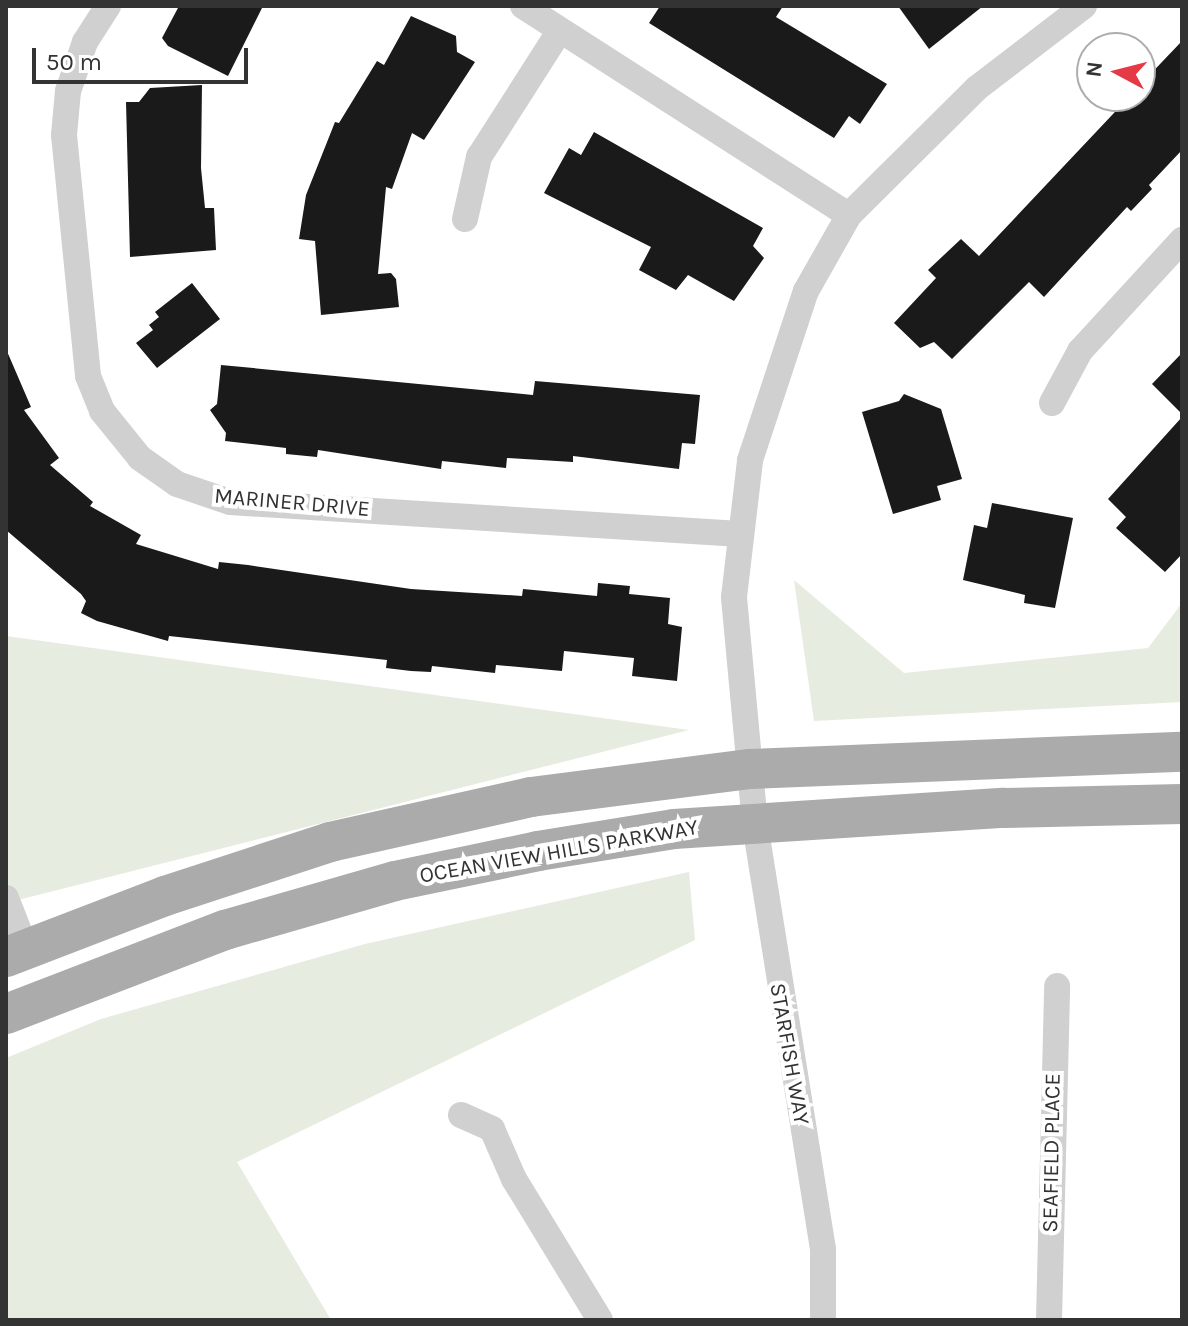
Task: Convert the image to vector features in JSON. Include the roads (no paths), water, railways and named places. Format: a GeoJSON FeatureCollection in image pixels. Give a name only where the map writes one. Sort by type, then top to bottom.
{"type":"FeatureCollection","features":[{"type":"Feature","properties":{"kind":"main road","name":"OCEAN VIEW HILLS PARKWAY"},"geometry":{"type":"LineString","coordinates":[[6,1014],[225,930],[395,881],[674,829],[752,794],[1182,752]]}},
{"type":"Feature","properties":{"kind":"main road","name":"OCEAN VIEW HILLS PARKWAY"},"geometry":{"type":"LineString","coordinates":[[16,953],[165,896],[330,842],[531,797],[752,794],[1003,808],[1182,804]]}},
{"type":"Feature","properties":{"kind":"street","name":"MARINER DRIVE"},"geometry":{"type":"LineString","coordinates":[[108,6],[81,54],[68,91],[64,135],[88,376],[113,427],[140,458],[177,484],[230,502],[740,534]]}},
{"type":"Feature","properties":{"kind":"street"},"geometry":{"type":"LineString","coordinates":[[523,6],[559,32],[849,215]]}},
{"type":"Feature","properties":{"kind":"street","name":"STARFISH WAY"},"geometry":{"type":"LineString","coordinates":[[823,1320],[823,1249],[752,794],[734,597],[750,460],[772,384],[806,291],[849,215],[977,88],[1084,6]]}},
{"type":"Feature","properties":{"kind":"street"},"geometry":{"type":"LineString","coordinates":[[465,219],[479,157],[559,32]]}},
{"type":"Feature","properties":{"kind":"street"},"geometry":{"type":"LineString","coordinates":[[1052,403],[1080,351],[1182,240]]}},
{"type":"Feature","properties":{"kind":"street"},"geometry":{"type":"LineString","coordinates":[[6,898],[16,953]]}},
{"type":"Feature","properties":{"kind":"street","name":"SEAFIELD PLACE"},"geometry":{"type":"LineString","coordinates":[[1049,1320],[1057,986]]}},
{"type":"Feature","properties":{"kind":"street"},"geometry":{"type":"LineString","coordinates":[[461,1115],[492,1129],[514,1179],[600,1320]]}}]}
